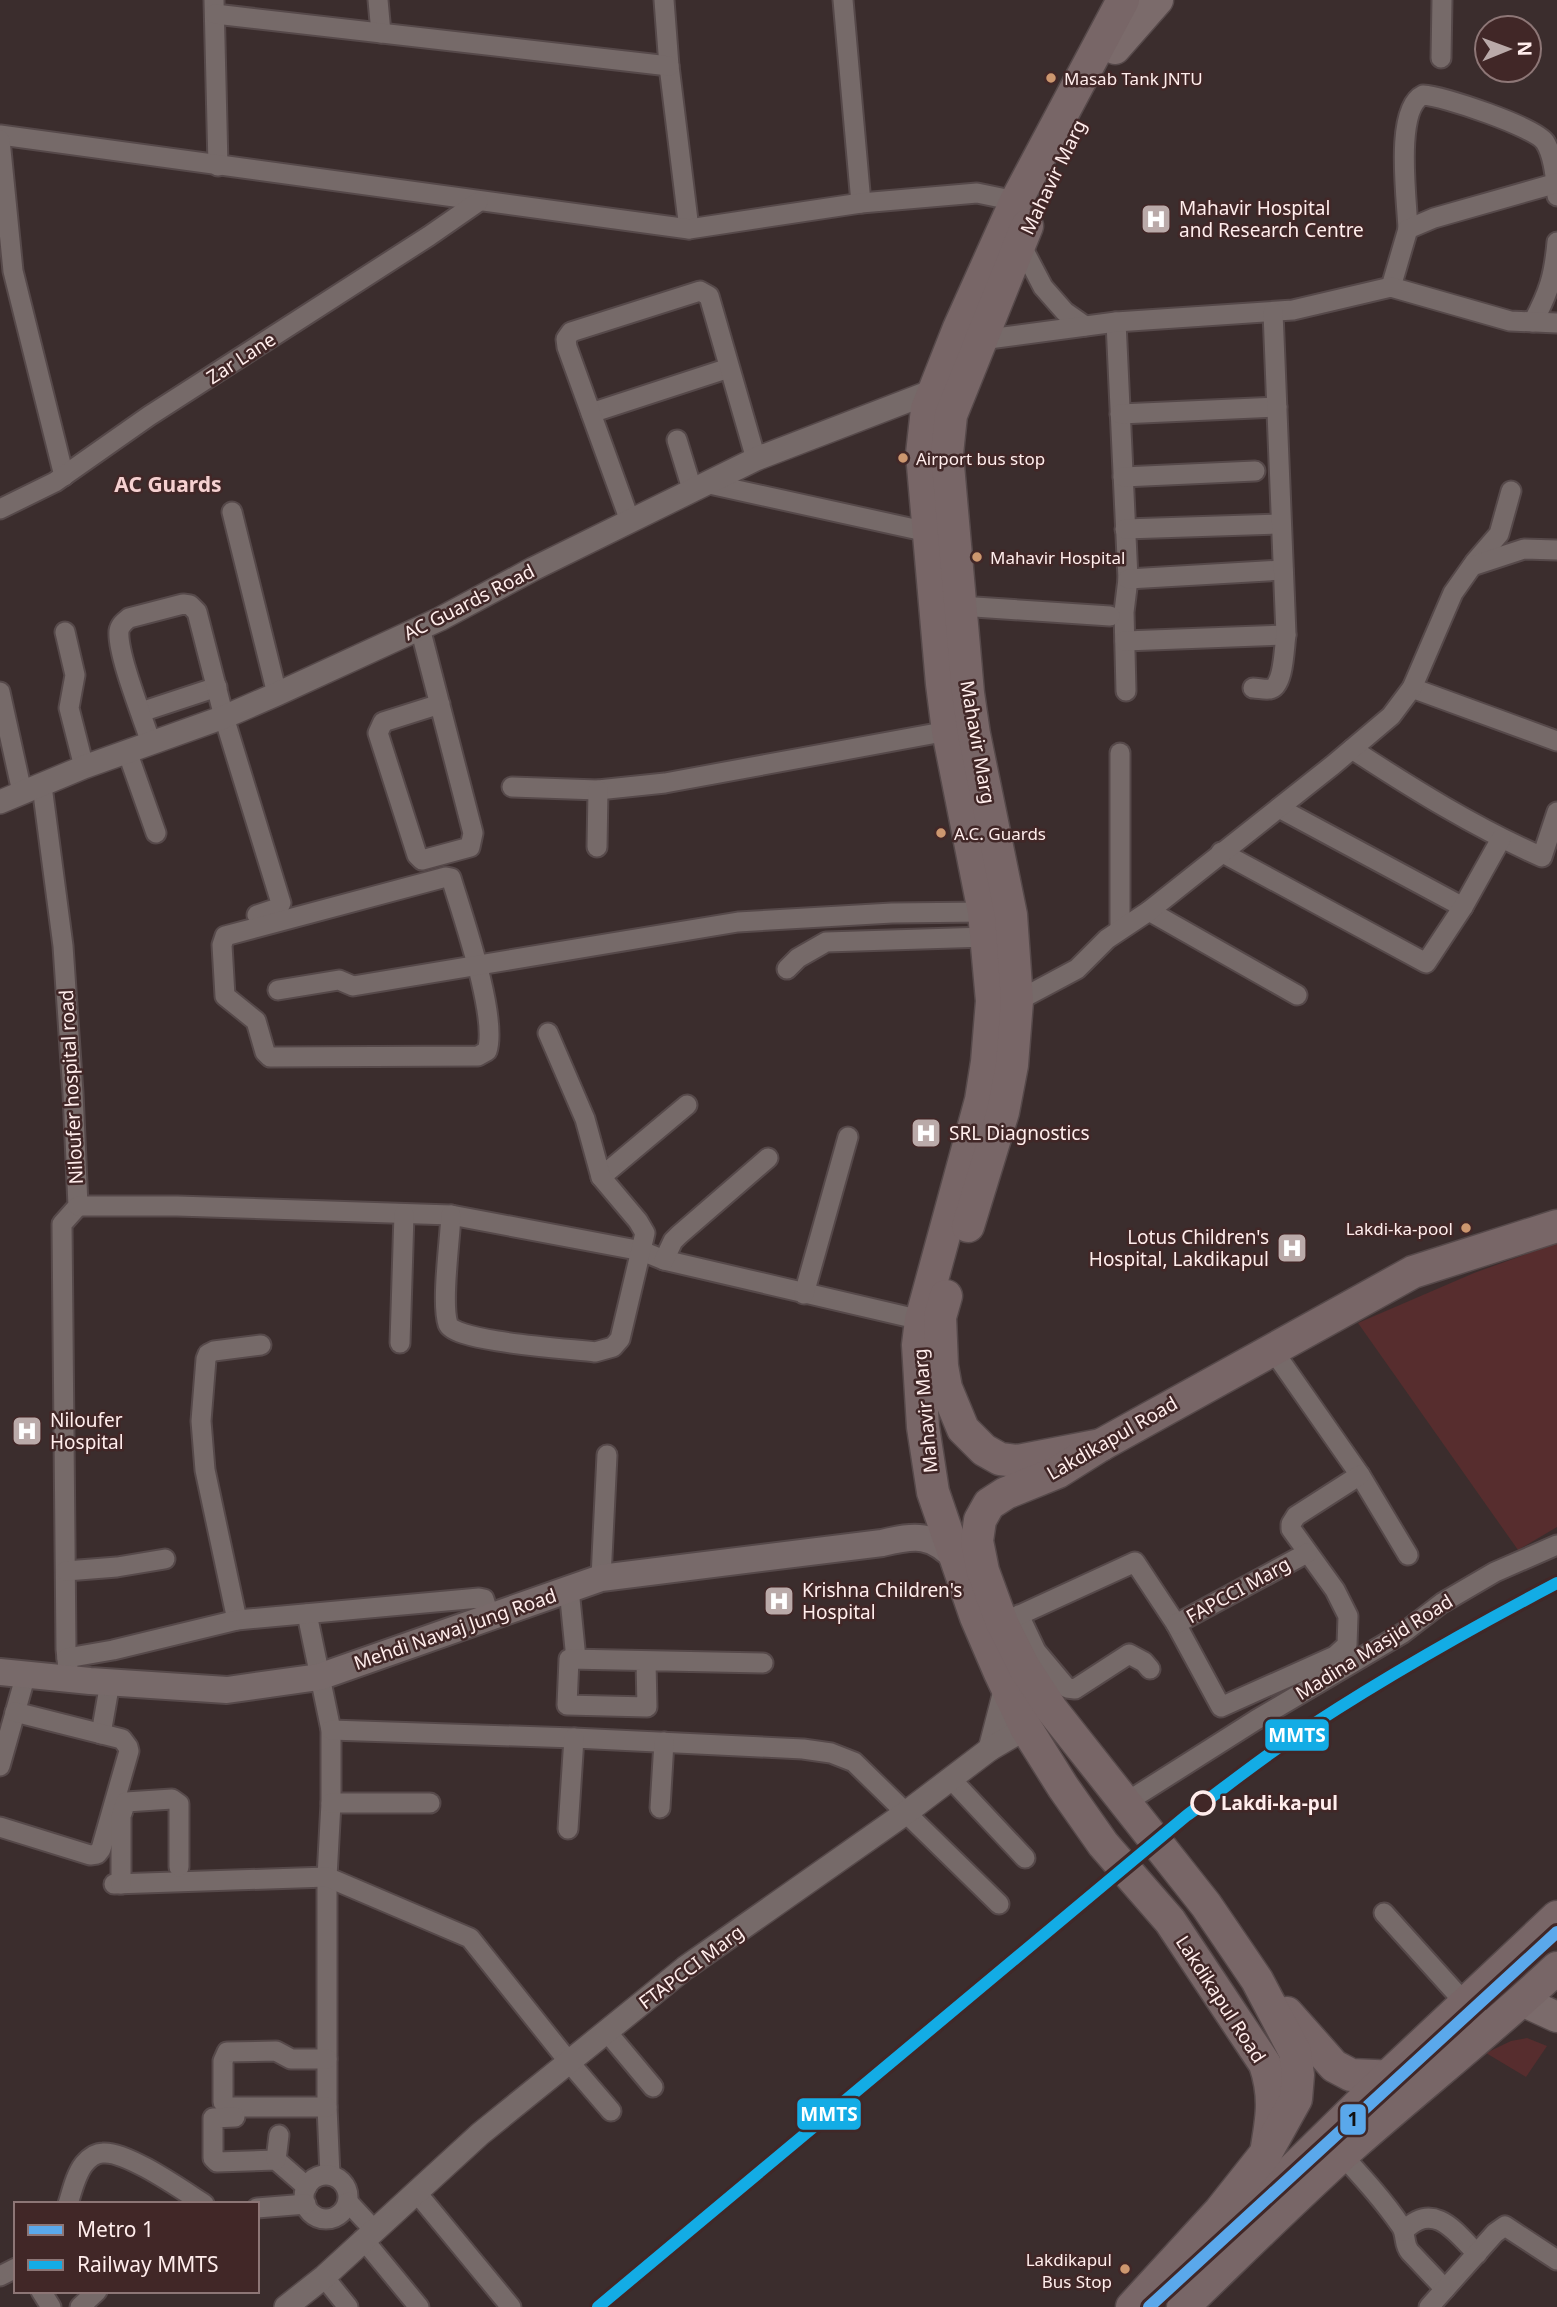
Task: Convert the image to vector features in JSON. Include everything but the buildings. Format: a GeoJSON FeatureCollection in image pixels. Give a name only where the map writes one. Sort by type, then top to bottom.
{"type":"FeatureCollection","features":[{"type":"Feature","properties":{"kind":"highway"},"geometry":{"type":"LineString","coordinates":[[1108,44],[1123,0]]}},
{"type":"Feature","properties":{"kind":"highway"},"geometry":{"type":"LineString","coordinates":[[1108,44],[1141,0]]}},
{"type":"Feature","properties":{"kind":"highway","name":"Mahavir Marg"},"geometry":{"type":"LineString","coordinates":[[1101,1445],[1017,1461],[1000,1459],[984,1450],[963,1429],[946,1388],[942,1366],[940,1317],[1003,1112],[1012,1065],[1017,1001],[1011,915],[974,734],[954,683],[928,532],[922,454],[927,409],[933,391],[1016,201],[1108,44]]}},
{"type":"Feature","properties":{"kind":"highway","name":"Mahavir Marg"},"geometry":{"type":"LineString","coordinates":[[933,1492],[923,1427],[918,1345],[921,1320],[981,1100],[992,1001],[985,925],[948,731],[960,606],[947,454],[951,415],[1032,213],[1075,133],[1108,44]]}},
{"type":"Feature","properties":{"kind":"highway","name":"Lakdikapul Road"},"geometry":{"type":"LineString","coordinates":[[1266,2153],[1273,2112],[1272,2084],[1265,2064],[1170,1921],[1104,1844],[1063,1787],[1026,1728],[1006,1687],[976,1617],[970,1565],[981,1520],[989,1504],[1006,1493],[1058,1472],[1101,1445],[1413,1272],[1557,1226]]}},
{"type":"Feature","properties":{"kind":"highway"},"geometry":{"type":"LineString","coordinates":[[922,1394],[964,1526],[970,1565]]}},
{"type":"Feature","properties":{"kind":"highway","name":"Lakdikapul Road"},"geometry":{"type":"LineString","coordinates":[[933,1492],[970,1565],[1010,1619],[1024,1667],[1052,1710],[1198,1896],[1257,1980],[1334,2066],[1351,2075],[1387,2077],[1438,2074]]}},
{"type":"Feature","properties":{"kind":"highway","name":"Lakdikapul Road"},"geometry":{"type":"LineString","coordinates":[[1132,2307],[1237,2224],[1387,2077],[1557,1917]]}},
{"type":"Feature","properties":{"kind":"highway","name":"Lakdikapul Road"},"geometry":{"type":"LineString","coordinates":[[1237,2224],[1283,2209],[1557,1969]]}},
{"type":"Feature","properties":{"kind":"highway","name":"Lakdikapul Road"},"geometry":{"type":"LineString","coordinates":[[1183,2307],[1230,2263],[1237,2224],[1266,2153],[1296,2099],[1298,2075],[1295,2052],[1257,1980]]}},
{"type":"Feature","properties":{"kind":"main road"},"geometry":{"type":"LineString","coordinates":[[1108,44],[1113,0]]}},
{"type":"Feature","properties":{"kind":"main road"},"geometry":{"type":"LineString","coordinates":[[1108,44],[1158,0]]}},
{"type":"Feature","properties":{"kind":"main road"},"geometry":{"type":"LineString","coordinates":[[908,1537],[924,1527],[933,1511],[933,1492]]}},
{"type":"Feature","properties":{"kind":"main road"},"geometry":{"type":"LineString","coordinates":[[908,1537],[927,1538],[944,1546],[970,1565]]}},
{"type":"Feature","properties":{"kind":"main road","name":"Mehdi Nawaj Jung Road"},"geometry":{"type":"LineString","coordinates":[[13,1673],[68,1668],[110,1682],[227,1690],[319,1677],[601,1578],[882,1543],[908,1537]]}},
{"type":"Feature","properties":{"kind":"main road"},"geometry":{"type":"LineString","coordinates":[[1522,2001],[1557,2017]]}},
{"type":"Feature","properties":{"kind":"street"},"geometry":{"type":"LineString","coordinates":[[378,0],[381,33]]}},
{"type":"Feature","properties":{"kind":"street"},"geometry":{"type":"LineString","coordinates":[[664,0],[669,66],[689,229]]}},
{"type":"Feature","properties":{"kind":"street"},"geometry":{"type":"LineString","coordinates":[[843,0],[861,203]]}},
{"type":"Feature","properties":{"kind":"street"},"geometry":{"type":"LineString","coordinates":[[1441,58],[1443,0]]}},
{"type":"Feature","properties":{"kind":"street"},"geometry":{"type":"LineString","coordinates":[[218,166],[215,7],[381,33],[669,66]]}},
{"type":"Feature","properties":{"kind":"street"},"geometry":{"type":"LineString","coordinates":[[1391,287],[1408,229],[1406,122],[1415,102],[1423,96],[1440,98],[1517,124],[1535,133],[1545,142],[1557,188],[1434,218],[1408,229]]}},
{"type":"Feature","properties":{"kind":"street"},"geometry":{"type":"LineString","coordinates":[[64,476],[13,271],[0,138],[689,229],[861,203],[977,193],[1016,201]]}},
{"type":"Feature","properties":{"kind":"street","name":"Zar Lane"},"geometry":{"type":"LineString","coordinates":[[0,509],[64,476],[149,416],[478,202]]}},
{"type":"Feature","properties":{"kind":"street"},"geometry":{"type":"LineString","coordinates":[[1533,322],[1549,292],[1555,269],[1557,242]]}},
{"type":"Feature","properties":{"kind":"street"},"geometry":{"type":"LineString","coordinates":[[1020,243],[1042,288],[1065,313],[1085,326]]}},
{"type":"Feature","properties":{"kind":"street"},"geometry":{"type":"LineString","coordinates":[[981,340],[1116,322],[1293,310],[1391,287],[1510,321],[1557,323]]}},
{"type":"Feature","properties":{"kind":"street"},"geometry":{"type":"LineString","coordinates":[[630,521],[567,347],[566,339],[572,332],[705,291],[709,296],[755,459]]}},
{"type":"Feature","properties":{"kind":"street"},"geometry":{"type":"LineString","coordinates":[[1252,688],[1272,690],[1277,686],[1286,635],[1273,312]]}},
{"type":"Feature","properties":{"kind":"street"},"geometry":{"type":"LineString","coordinates":[[1116,322],[1128,579],[1124,611],[1126,691]]}},
{"type":"Feature","properties":{"kind":"street"},"geometry":{"type":"LineString","coordinates":[[591,413],[729,368]]}},
{"type":"Feature","properties":{"kind":"street","name":"AC Guards Road"},"geometry":{"type":"LineString","coordinates":[[0,802],[84,767],[224,717],[277,694],[420,628],[755,459],[933,391]]}},
{"type":"Feature","properties":{"kind":"street"},"geometry":{"type":"LineString","coordinates":[[1120,414],[1277,407]]}},
{"type":"Feature","properties":{"kind":"street"},"geometry":{"type":"LineString","coordinates":[[677,440],[699,486],[928,532]]}},
{"type":"Feature","properties":{"kind":"street"},"geometry":{"type":"LineString","coordinates":[[1123,477],[1255,471]]}},
{"type":"Feature","properties":{"kind":"street"},"geometry":{"type":"LineString","coordinates":[[1017,1001],[1077,968],[1120,929],[1149,911],[1391,716],[1412,688],[1453,593],[1499,534],[1511,491]]}},
{"type":"Feature","properties":{"kind":"street"},"geometry":{"type":"LineString","coordinates":[[232,512],[277,694]]}},
{"type":"Feature","properties":{"kind":"street"},"geometry":{"type":"LineString","coordinates":[[1125,529],[1281,524]]}},
{"type":"Feature","properties":{"kind":"street"},"geometry":{"type":"LineString","coordinates":[[1472,566],[1524,549],[1557,549]]}},
{"type":"Feature","properties":{"kind":"street"},"geometry":{"type":"LineString","coordinates":[[1128,579],[1283,570]]}},
{"type":"Feature","properties":{"kind":"street"},"geometry":{"type":"LineString","coordinates":[[151,743],[122,654],[119,631],[122,623],[129,618],[183,604],[190,605],[197,612],[224,717],[281,903],[278,908],[222,925]]}},
{"type":"Feature","properties":{"kind":"street"},"geometry":{"type":"LineString","coordinates":[[960,606],[1110,616]]}},
{"type":"Feature","properties":{"kind":"street"},"geometry":{"type":"LineString","coordinates":[[420,628],[440,704],[473,840],[470,847],[422,860],[417,855],[378,733],[383,722],[440,704]]}},
{"type":"Feature","properties":{"kind":"street"},"geometry":{"type":"LineString","coordinates":[[65,632],[75,675],[69,708],[84,767]]}},
{"type":"Feature","properties":{"kind":"street"},"geometry":{"type":"LineString","coordinates":[[1125,641],[1286,635]]}},
{"type":"Feature","properties":{"kind":"street"},"geometry":{"type":"LineString","coordinates":[[141,712],[217,687]]}},
{"type":"Feature","properties":{"kind":"street"},"geometry":{"type":"LineString","coordinates":[[1412,688],[1557,741]]}},
{"type":"Feature","properties":{"kind":"street","name":"Niloufer hospital road"},"geometry":{"type":"LineString","coordinates":[[0,692],[32,789],[63,946],[78,1206],[62,1224],[68,1668]]}},
{"type":"Feature","properties":{"kind":"street"},"geometry":{"type":"LineString","coordinates":[[512,787],[598,790],[713,775],[948,731]]}},
{"type":"Feature","properties":{"kind":"street"},"geometry":{"type":"LineString","coordinates":[[1352,749],[1501,839],[1542,857],[1557,812]]}},
{"type":"Feature","properties":{"kind":"street"},"geometry":{"type":"LineString","coordinates":[[127,751],[156,833]]}},
{"type":"Feature","properties":{"kind":"street"},"geometry":{"type":"LineString","coordinates":[[1120,753],[1120,929]]}},
{"type":"Feature","properties":{"kind":"street"},"geometry":{"type":"LineString","coordinates":[[597,847],[598,790]]}},
{"type":"Feature","properties":{"kind":"street"},"geometry":{"type":"LineString","coordinates":[[1279,808],[1463,907]]}},
{"type":"Feature","properties":{"kind":"street"},"geometry":{"type":"LineString","coordinates":[[1221,852],[1426,963],[1463,907],[1501,839]]}},
{"type":"Feature","properties":{"kind":"street"},"geometry":{"type":"LineString","coordinates":[[446,877],[451,878],[477,965],[490,1034],[487,1051],[478,1056],[275,1058],[265,1052],[256,1021],[226,996],[222,946],[225,936],[229,934],[446,877]]}},
{"type":"Feature","properties":{"kind":"street"},"geometry":{"type":"LineString","coordinates":[[1149,911],[1297,995]]}},
{"type":"Feature","properties":{"kind":"street"},"geometry":{"type":"LineString","coordinates":[[278,990],[340,980],[353,986],[738,922],[892,913],[985,925]]}},
{"type":"Feature","properties":{"kind":"street"},"geometry":{"type":"LineString","coordinates":[[788,948],[787,969],[798,958],[825,942],[985,925]]}},
{"type":"Feature","properties":{"kind":"street"},"geometry":{"type":"LineString","coordinates":[[451,1215],[446,1304],[448,1326],[463,1335],[479,1339],[595,1352],[613,1347],[620,1339],[645,1233],[601,1177],[586,1119],[548,1033]]}},
{"type":"Feature","properties":{"kind":"street"},"geometry":{"type":"LineString","coordinates":[[601,1177],[687,1105]]}},
{"type":"Feature","properties":{"kind":"street"},"geometry":{"type":"LineString","coordinates":[[804,1294],[848,1137]]}},
{"type":"Feature","properties":{"kind":"street"},"geometry":{"type":"LineString","coordinates":[[664,1260],[679,1234],[768,1158]]}},
{"type":"Feature","properties":{"kind":"street"},"geometry":{"type":"LineString","coordinates":[[78,1206],[177,1206],[451,1215],[642,1251],[664,1260],[921,1320]]}},
{"type":"Feature","properties":{"kind":"street"},"geometry":{"type":"LineString","coordinates":[[400,1343],[404,1214]]}},
{"type":"Feature","properties":{"kind":"street"},"geometry":{"type":"LineString","coordinates":[[237,1620],[205,1470],[201,1421],[206,1359],[208,1354],[214,1351],[261,1345]]}},
{"type":"Feature","properties":{"kind":"street"},"geometry":{"type":"LineString","coordinates":[[1272,1349],[1410,1549]]}},
{"type":"Feature","properties":{"kind":"street"},"geometry":{"type":"LineString","coordinates":[[601,1578],[607,1455]]}},
{"type":"Feature","properties":{"kind":"street","name":"FAPCCI Marg"},"geometry":{"type":"LineString","coordinates":[[1176,1624],[1307,1553],[1291,1529],[1293,1519],[1360,1475]]}},
{"type":"Feature","properties":{"kind":"street","name":"Madina Masjid Road"},"geometry":{"type":"LineString","coordinates":[[1132,1812],[1256,1720],[1403,1633],[1443,1603],[1495,1572],[1557,1545]]}},
{"type":"Feature","properties":{"kind":"street"},"geometry":{"type":"LineString","coordinates":[[1150,1670],[1144,1662],[1129,1654],[1074,1689],[1067,1688],[1010,1619],[1136,1562],[1176,1624],[1221,1707],[1335,1656],[1347,1645],[1348,1616],[1335,1590],[1307,1553]]}},
{"type":"Feature","properties":{"kind":"street"},"geometry":{"type":"LineString","coordinates":[[66,1571],[117,1567],[165,1559]]}},
{"type":"Feature","properties":{"kind":"street"},"geometry":{"type":"LineString","coordinates":[[569,1589],[576,1659]]}},
{"type":"Feature","properties":{"kind":"street"},"geometry":{"type":"LineString","coordinates":[[68,1668],[138,1645],[237,1620],[479,1598],[484,1599],[490,1618]]}},
{"type":"Feature","properties":{"kind":"street"},"geometry":{"type":"LineString","coordinates":[[307,1614],[331,1730],[327,1877],[327,2059],[323,2096],[330,2175]]}},
{"type":"Feature","properties":{"kind":"street"},"geometry":{"type":"LineString","coordinates":[[647,1707],[567,1705],[569,1659],[763,1663]]}},
{"type":"Feature","properties":{"kind":"street"},"geometry":{"type":"LineString","coordinates":[[646,1662],[647,1707],[655,1742],[660,1808]]}},
{"type":"Feature","properties":{"kind":"street"},"geometry":{"type":"LineString","coordinates":[[0,1766],[15,1712],[13,1673]]}},
{"type":"Feature","properties":{"kind":"street"},"geometry":{"type":"LineString","coordinates":[[101,1734],[110,1682]]}},
{"type":"Feature","properties":{"kind":"street"},"geometry":{"type":"LineString","coordinates":[[990,1749],[1006,1687]]}},
{"type":"Feature","properties":{"kind":"street"},"geometry":{"type":"LineString","coordinates":[[0,1827],[90,1855],[97,1854],[101,1849],[129,1751],[122,1740],[15,1712]]}},
{"type":"Feature","properties":{"kind":"street","name":"FTAPCCI Marg"},"geometry":{"type":"LineString","coordinates":[[286,2307],[321,2282],[369,2234],[480,2134],[695,1960],[908,1812],[990,1749],[1026,1728]]}},
{"type":"Feature","properties":{"kind":"street"},"geometry":{"type":"LineString","coordinates":[[331,1730],[574,1738],[803,1749],[831,1753],[854,1762],[999,1904]]}},
{"type":"Feature","properties":{"kind":"street"},"geometry":{"type":"LineString","coordinates":[[568,1829],[574,1738]]}},
{"type":"Feature","properties":{"kind":"street"},"geometry":{"type":"LineString","coordinates":[[951,1779],[1025,1858]]}},
{"type":"Feature","properties":{"kind":"street"},"geometry":{"type":"LineString","coordinates":[[179,1867],[178,1804],[172,1799],[126,1802],[122,1806],[121,1816],[118,1884],[157,1877],[327,1877],[470,1938],[611,2111]]}},
{"type":"Feature","properties":{"kind":"street"},"geometry":{"type":"LineString","coordinates":[[331,1803],[430,1803]]}},
{"type":"Feature","properties":{"kind":"street"},"geometry":{"type":"LineString","coordinates":[[1384,1913],[1491,2028]]}},
{"type":"Feature","properties":{"kind":"street"},"geometry":{"type":"LineString","coordinates":[[607,2032],[653,2087]]}},
{"type":"Feature","properties":{"kind":"street"},"geometry":{"type":"LineString","coordinates":[[323,2096],[228,2107],[223,2102],[223,2061],[227,2052],[276,2051],[291,2059],[327,2059]]}},
{"type":"Feature","properties":{"kind":"street"},"geometry":{"type":"LineString","coordinates":[[235,2117],[213,2118],[213,2158],[217,2162],[276,2160]]}},
{"type":"Feature","properties":{"kind":"street"},"geometry":{"type":"LineString","coordinates":[[279,2135],[276,2160],[306,2195],[312,2214],[326,2219],[340,2214],[348,2202]]}},
{"type":"Feature","properties":{"kind":"street"},"geometry":{"type":"LineString","coordinates":[[69,2202],[82,2166],[101,2152],[116,2154],[138,2164],[201,2202]]}},
{"type":"Feature","properties":{"kind":"street"},"geometry":{"type":"LineString","coordinates":[[1343,2156],[1386,2203],[1404,2231],[1405,2247],[1445,2289]]}},
{"type":"Feature","properties":{"kind":"street"},"geometry":{"type":"LineString","coordinates":[[259,2207],[306,2195],[317,2177],[330,2175],[343,2182],[347,2188],[348,2202],[419,2307]]}},
{"type":"Feature","properties":{"kind":"street"},"geometry":{"type":"LineString","coordinates":[[417,2193],[511,2307]]}},
{"type":"Feature","properties":{"kind":"street"},"geometry":{"type":"LineString","coordinates":[[1404,2231],[1420,2218],[1435,2218],[1447,2223],[1477,2254]]}},
{"type":"Feature","properties":{"kind":"street"},"geometry":{"type":"LineString","coordinates":[[1429,2307],[1501,2228],[1508,2227],[1557,2260]]}},
{"type":"Feature","properties":{"kind":"street"},"geometry":{"type":"LineString","coordinates":[[299,2307],[321,2282]]}},
{"type":"Feature","properties":{"kind":"street"},"geometry":{"type":"LineString","coordinates":[[321,2282],[338,2307]]}},
{"type":"Feature","properties":{"kind":"street"},"geometry":{"type":"LineString","coordinates":[[321,2282],[348,2307]]}},
{"type":"Feature","properties":{"kind":"shaded area"},"geometry":{"type":"Polygon","coordinates":[[[1557,1243],[1557,1527],[1518,1550],[1358,1323],[1474,1273],[1557,1243]]]}},
{"type":"Feature","properties":{"kind":"shaded area"},"geometry":{"type":"Polygon","coordinates":[[[1527,2038],[1547,2046],[1526,2077],[1486,2053],[1511,2041],[1527,2038]]]}},
{"type":"Feature","properties":{"kind":"metro line","name":"1"},"geometry":{"type":"LineString","coordinates":[[1149,2307],[1557,1932]]}},
{"type":"Feature","properties":{"kind":"rail line","name":"MMTS"},"geometry":{"type":"LineString","coordinates":[[598,2307],[1186,1816],[1272,1752],[1351,1700],[1557,1583]]}},
{"type":"Feature","properties":{"kind":"place","name":"Masab Tank JNTU"},"geometry":{"type":"Point","coordinates":[1051,78]}},
{"type":"Feature","properties":{"kind":"place","name":"Mahavir Hospital and Research Centre"},"geometry":{"type":"Point","coordinates":[1156,219]}},
{"type":"Feature","properties":{"kind":"place","name":"Airport bus stop"},"geometry":{"type":"Point","coordinates":[903,458]}},
{"type":"Feature","properties":{"kind":"place","name":"Mahavir Hospital"},"geometry":{"type":"Point","coordinates":[977,557]}},
{"type":"Feature","properties":{"kind":"place","name":"A.C. Guards"},"geometry":{"type":"Point","coordinates":[941,833]}},
{"type":"Feature","properties":{"kind":"place","name":"SRL Diagnostics"},"geometry":{"type":"Point","coordinates":[926,1133]}},
{"type":"Feature","properties":{"kind":"place","name":"Lakdi-ka-pool"},"geometry":{"type":"Point","coordinates":[1466,1228]}},
{"type":"Feature","properties":{"kind":"place","name":"Lotus Children's Hospital, Lakdikapul"},"geometry":{"type":"Point","coordinates":[1292,1248]}},
{"type":"Feature","properties":{"kind":"place","name":"Niloufer Hospital"},"geometry":{"type":"Point","coordinates":[27,1431]}},
{"type":"Feature","properties":{"kind":"place","name":"Krishna Children's Hospital"},"geometry":{"type":"Point","coordinates":[779,1601]}},
{"type":"Feature","properties":{"kind":"place","name":"Lakdi-ka-pul"},"geometry":{"type":"Point","coordinates":[1203,1803]}},
{"type":"Feature","properties":{"kind":"place","name":"Lakdikapul Bus Stop"},"geometry":{"type":"Point","coordinates":[1125,2269]}},
{"type":"Feature","properties":{"kind":"district","name":"AC Guards"},"geometry":{"type":"Point","coordinates":[168,485]}}]}
